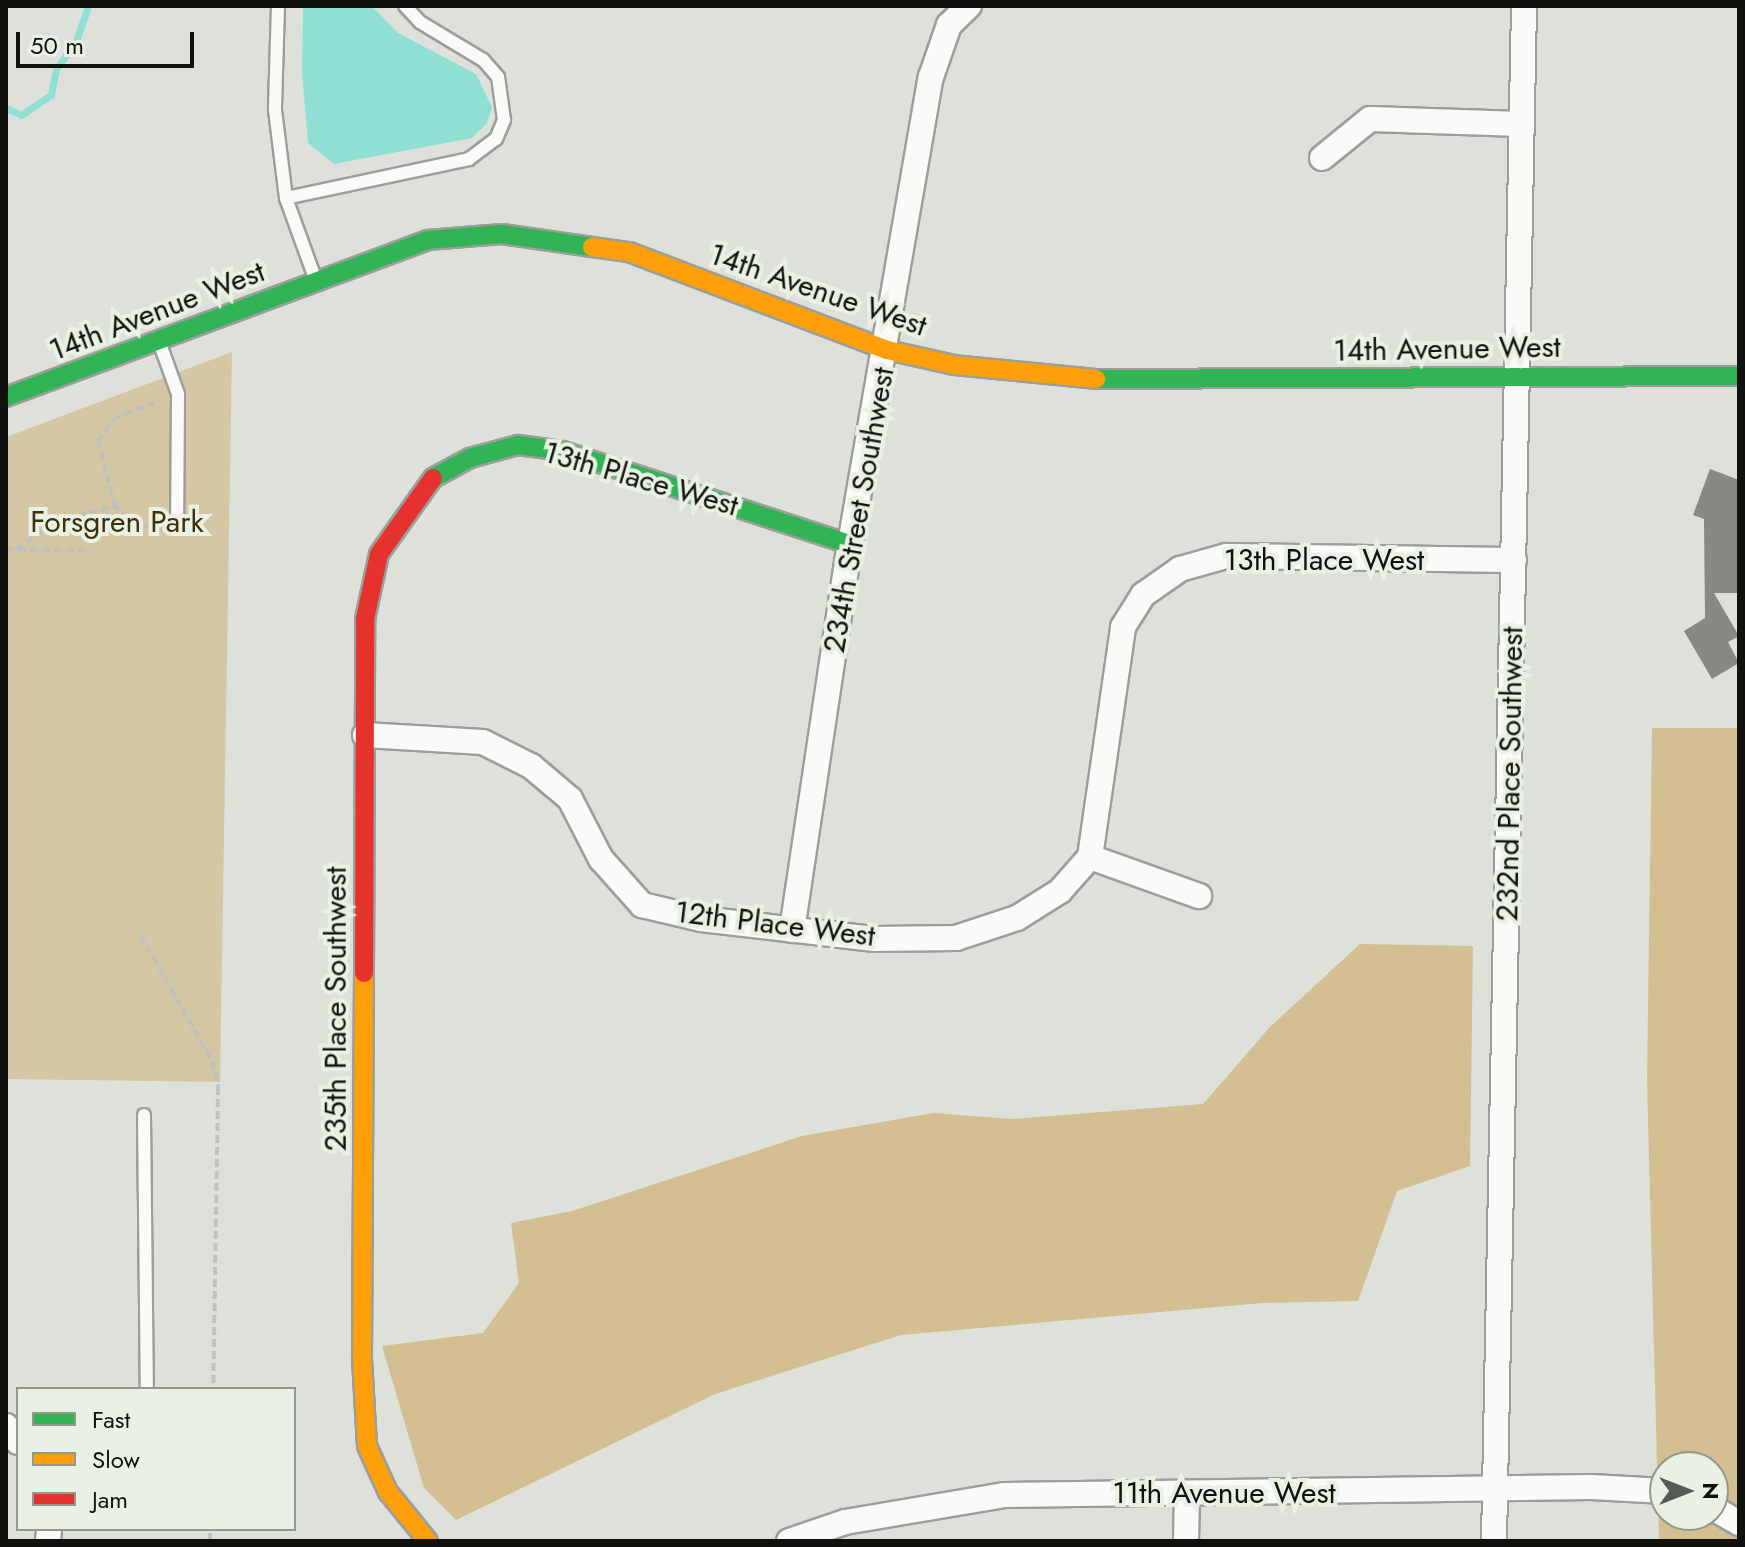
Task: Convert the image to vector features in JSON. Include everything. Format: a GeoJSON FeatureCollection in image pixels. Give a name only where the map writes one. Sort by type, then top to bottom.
{"type":"FeatureCollection","features":[{"type":"Feature","properties":{"kind":"street","name":"234th Street Southwest"},"geometry":{"type":"LineString","coordinates":[[792,930],[850,544],[887,350],[931,77],[949,25],[969,6]]}},
{"type":"Feature","properties":{"kind":"street","name":"232nd Place Southwest"},"geometry":{"type":"LineString","coordinates":[[1494,1541],[1514,560],[1514,375],[1524,6]]}},
{"type":"Feature","properties":{"kind":"street"},"geometry":{"type":"LineString","coordinates":[[1322,158],[1370,119],[1521,124]]}},
{"type":"Feature","properties":{"kind":"street","name":"14th Avenue West"},"geometry":{"type":"LineString","coordinates":[[6,397],[428,240],[502,234],[565,240],[629,252],[887,350],[954,365],[1069,378],[1214,381],[1514,375],[1739,376]]}},
{"type":"Feature","properties":{"kind":"street","name":"13th Place West"},"geometry":{"type":"LineString","coordinates":[[433,478],[470,458],[518,445],[563,451],[850,544]]}},
{"type":"Feature","properties":{"kind":"street","name":"235th Place Southwest"},"geometry":{"type":"LineString","coordinates":[[428,1541],[388,1492],[367,1446],[362,1359],[365,619],[379,554],[402,515],[433,478]]}},
{"type":"Feature","properties":{"kind":"street","name":"13th Place West"},"geometry":{"type":"LineString","coordinates":[[1090,857],[1123,627],[1143,595],[1180,569],[1226,556],[1514,560]]}},
{"type":"Feature","properties":{"kind":"street","name":"12th Place West"},"geometry":{"type":"LineString","coordinates":[[365,735],[483,742],[531,766],[570,799],[601,859],[642,905],[701,919],[875,939],[956,938],[1017,918],[1060,891],[1090,857]]}},
{"type":"Feature","properties":{"kind":"street"},"geometry":{"type":"LineString","coordinates":[[1090,857],[1199,896]]}},
{"type":"Feature","properties":{"kind":"street","name":"11th Avenue West"},"geometry":{"type":"LineString","coordinates":[[789,1541],[847,1532],[1004,1495],[1493,1491],[1591,1487],[1649,1490]]}},
{"type":"Feature","properties":{"kind":"street"},"geometry":{"type":"LineString","coordinates":[[1186,1541],[1187,1493]]}},
{"type":"Feature","properties":{"kind":"lane"},"geometry":{"type":"LineString","coordinates":[[278,6],[275,110],[286,198],[317,281]]}},
{"type":"Feature","properties":{"kind":"lane"},"geometry":{"type":"LineString","coordinates":[[286,198],[469,159],[496,139],[504,120],[498,77],[483,60],[420,22],[405,6]]}},
{"type":"Feature","properties":{"kind":"lane"},"geometry":{"type":"LineString","coordinates":[[158,341],[178,394],[177,522]]}},
{"type":"Feature","properties":{"kind":"lane"},"geometry":{"type":"LineString","coordinates":[[144,1115],[147,1387]]}},
{"type":"Feature","properties":{"kind":"path"},"geometry":{"type":"LineString","coordinates":[[177,522],[136,527],[115,506],[98,441],[103,429],[133,409],[178,394]]}},
{"type":"Feature","properties":{"kind":"path"},"geometry":{"type":"LineString","coordinates":[[16,549],[55,523],[115,506]]}},
{"type":"Feature","properties":{"kind":"path"},"geometry":{"type":"LineString","coordinates":[[6,549],[86,551]]}},
{"type":"Feature","properties":{"kind":"path"},"geometry":{"type":"LineString","coordinates":[[141,936],[212,1061],[218,1087],[213,1387]]}},
{"type":"Feature","properties":{"kind":"green space","name":"Forsgren Park"},"geometry":{"type":"Polygon","coordinates":[[[232,352],[220,1082],[6,1079],[6,437],[232,352]]]}},
{"type":"Feature","properties":{"kind":"shaded area"},"geometry":{"type":"Polygon","coordinates":[[[1652,728],[1739,728],[1739,1541],[1659,1541],[1659,1531],[1729,1531],[1729,1451],[1657,1451],[1647,1080],[1652,728]]]}},
{"type":"Feature","properties":{"kind":"shaded area"},"geometry":{"type":"Polygon","coordinates":[[[1360,944],[1473,946],[1470,1166],[1397,1191],[1358,1301],[1262,1303],[901,1335],[715,1394],[456,1520],[424,1488],[382,1346],[483,1333],[519,1283],[511,1223],[572,1211],[802,1136],[933,1113],[1012,1119],[1203,1104],[1270,1027],[1360,944]]]}},
{"type":"Feature","properties":{"kind":"water"},"geometry":{"type":"Polygon","coordinates":[[[303,6],[372,6],[398,33],[476,74],[492,107],[487,123],[472,138],[334,164],[308,143],[302,73],[303,6]]]}},
{"type":"Feature","properties":{"kind":"building"},"geometry":{"type":"Polygon","coordinates":[[[1710,469],[1739,480],[1739,593],[1714,593],[1739,636],[1728,642],[1739,663],[1712,679],[1684,631],[1705,618],[1704,519],[1693,515],[1710,469]]]}},
{"type":"Feature","properties":{"kind":"waterway"},"geometry":{"type":"LineString","coordinates":[[6,108],[21,115],[51,95],[56,69],[76,41],[88,6]]}},
{"type":"Feature","properties":{"kind":"traffic: fast"},"geometry":{"type":"LineString","coordinates":[[6,397],[428,240],[502,234],[592,247]]}},
{"type":"Feature","properties":{"kind":"traffic: fast"},"geometry":{"type":"LineString","coordinates":[[1096,379],[1739,376]]}},
{"type":"Feature","properties":{"kind":"traffic: fast"},"geometry":{"type":"LineString","coordinates":[[433,478],[470,458],[518,445],[563,451],[850,544]]}},
{"type":"Feature","properties":{"kind":"traffic: slow"},"geometry":{"type":"LineString","coordinates":[[592,247],[629,252],[887,350],[954,365],[1096,379]]}},
{"type":"Feature","properties":{"kind":"traffic: slow"},"geometry":{"type":"LineString","coordinates":[[364,973],[362,1359],[367,1446],[388,1492],[428,1541]]}},
{"type":"Feature","properties":{"kind":"traffic: jam"},"geometry":{"type":"LineString","coordinates":[[364,973],[365,619],[379,554],[433,478]]}}]}
